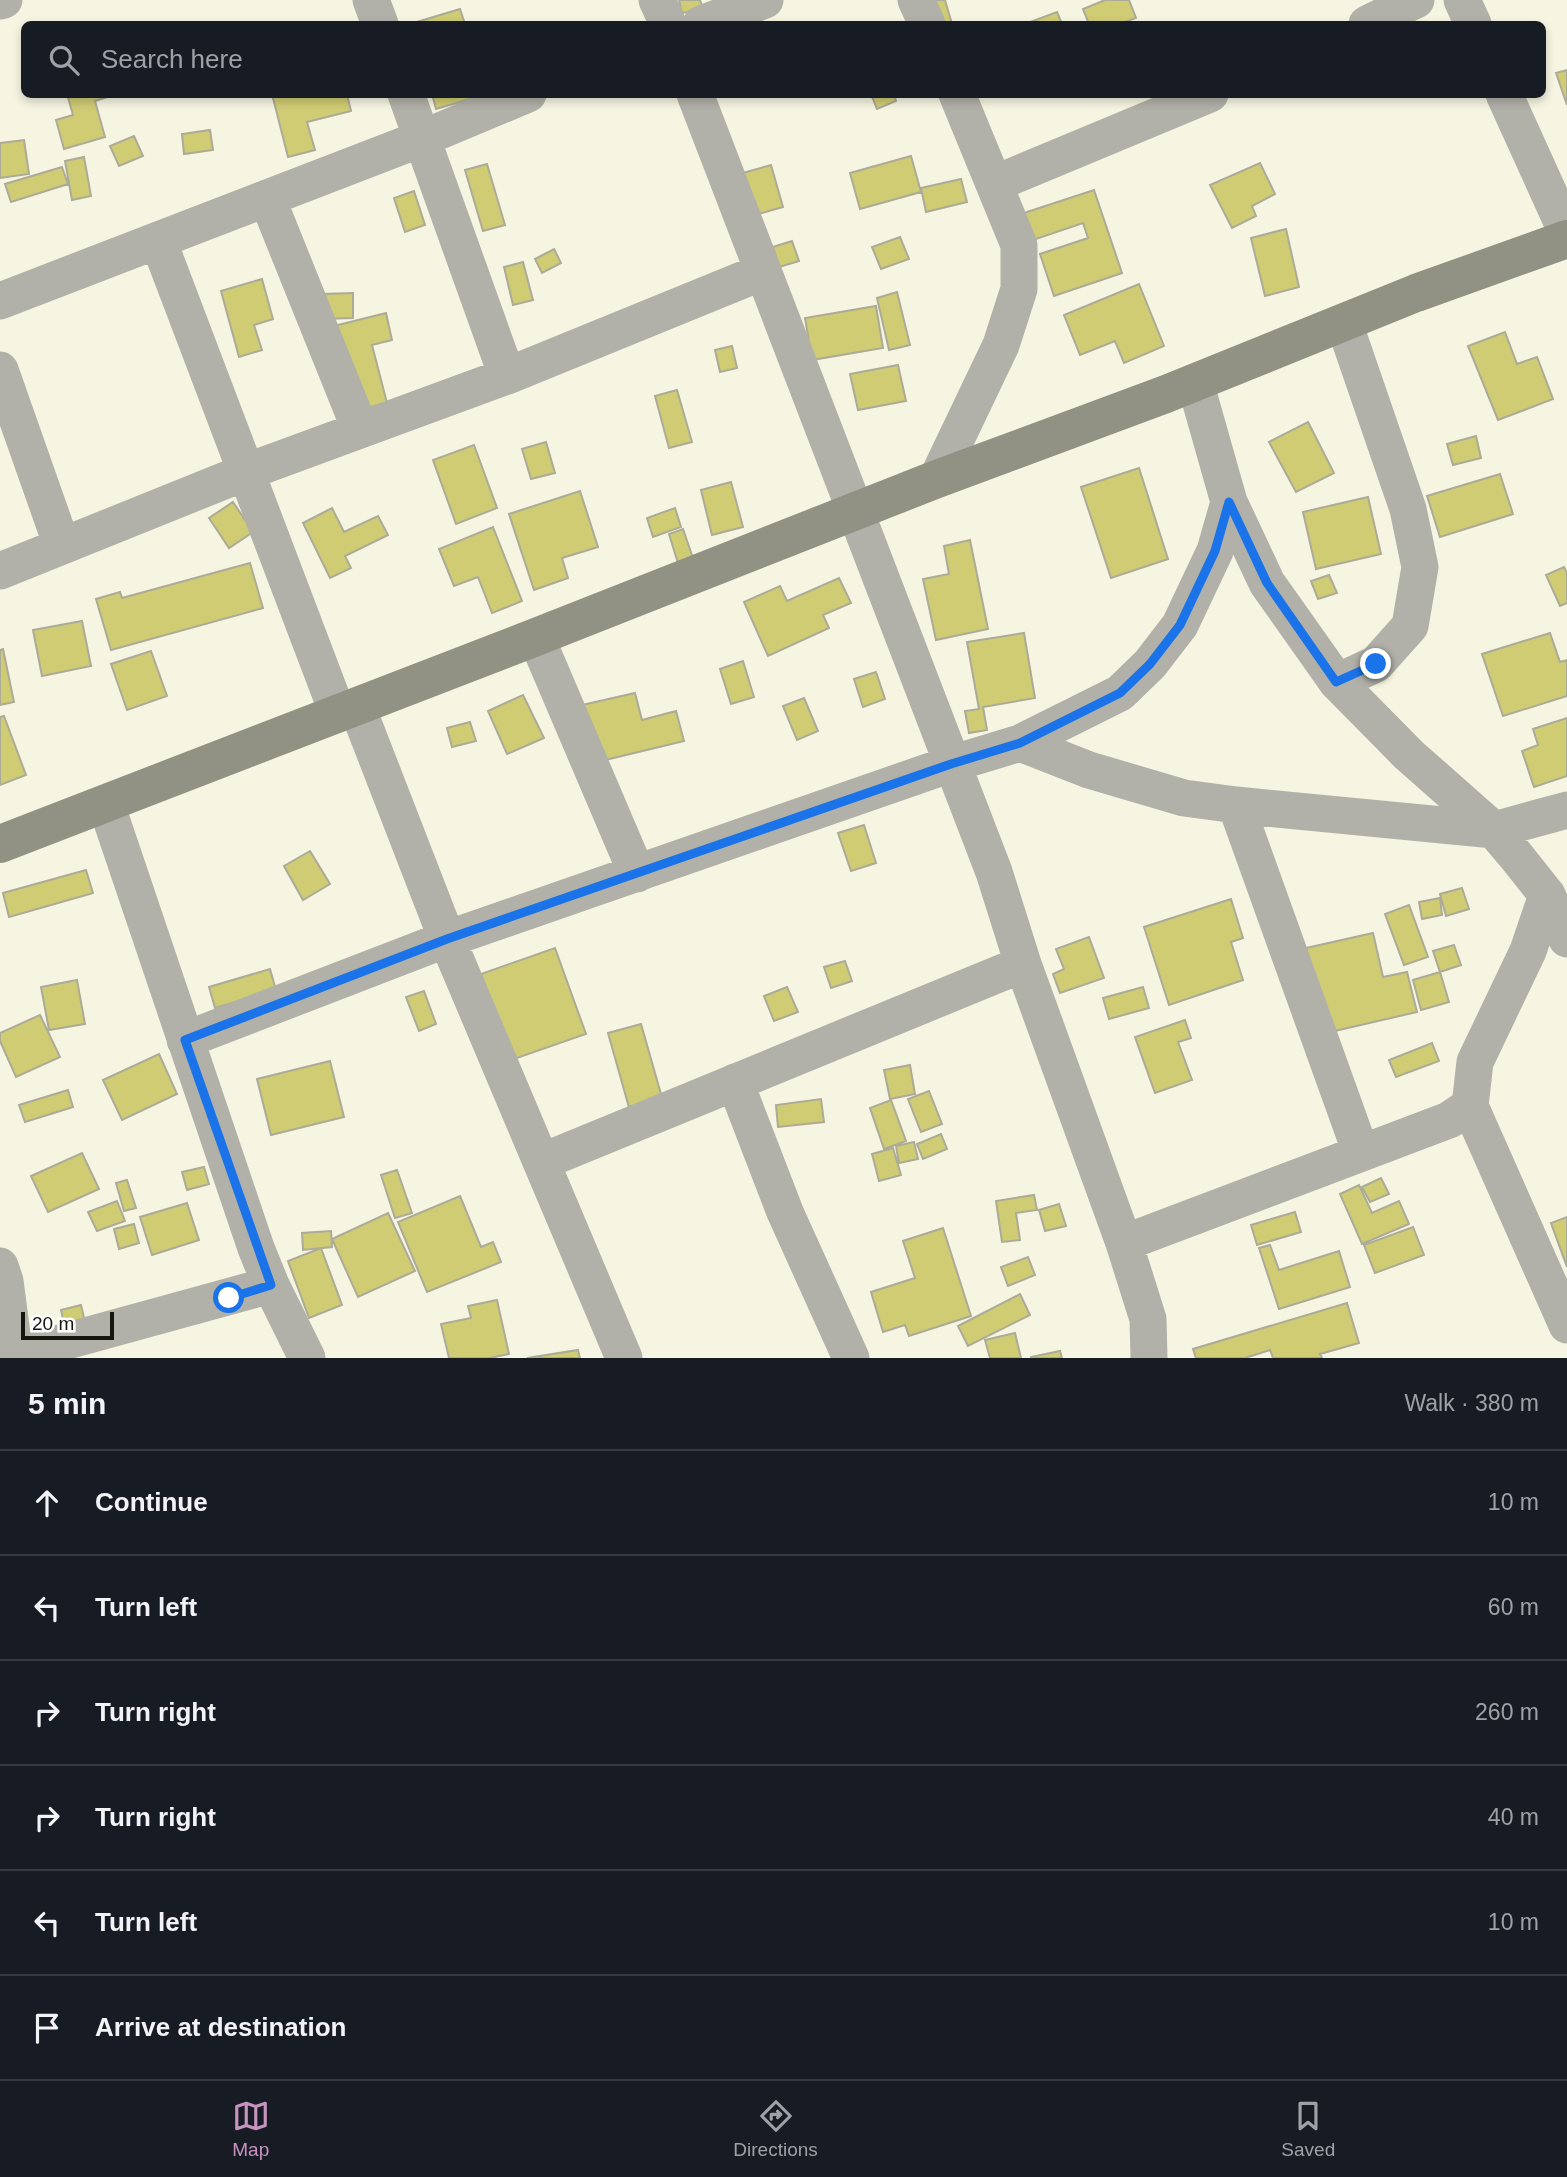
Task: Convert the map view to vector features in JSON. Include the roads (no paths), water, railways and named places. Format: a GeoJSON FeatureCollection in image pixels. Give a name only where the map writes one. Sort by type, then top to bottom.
{"type":"FeatureCollection","features":[{"type":"Feature","properties":{"kind":"street"},"geometry":{"type":"LineString","coordinates":[[371,0],[379,21]]}},
{"type":"Feature","properties":{"kind":"street"},"geometry":{"type":"LineString","coordinates":[[657,0],[667,21]]}},
{"type":"Feature","properties":{"kind":"street"},"geometry":{"type":"LineString","coordinates":[[709,21],[765,0]]}},
{"type":"Feature","properties":{"kind":"street"},"geometry":{"type":"LineString","coordinates":[[916,0],[926,21]]}},
{"type":"Feature","properties":{"kind":"street"},"geometry":{"type":"LineString","coordinates":[[1373,21],[1416,0]]}},
{"type":"Feature","properties":{"kind":"street"},"geometry":{"type":"LineString","coordinates":[[1462,0],[1472,21]]}},
{"type":"Feature","properties":{"kind":"street"},"geometry":{"type":"LineString","coordinates":[[408,98],[507,376]]}},
{"type":"Feature","properties":{"kind":"street"},"geometry":{"type":"LineString","coordinates":[[0,301],[423,138],[518,98]]}},
{"type":"Feature","properties":{"kind":"street"},"geometry":{"type":"LineString","coordinates":[[697,98],[994,872],[1023,964],[1124,1243],[1148,1319],[1149,1358]]}},
{"type":"Feature","properties":{"kind":"street"},"geometry":{"type":"LineString","coordinates":[[937,479],[1001,345],[1019,289],[1019,245],[959,98]]}},
{"type":"Feature","properties":{"kind":"street"},"geometry":{"type":"LineString","coordinates":[[994,184],[1199,98]]}},
{"type":"Feature","properties":{"kind":"street"},"geometry":{"type":"LineString","coordinates":[[1506,98],[1567,233]]}},
{"type":"Feature","properties":{"kind":"street"},"geometry":{"type":"LineString","coordinates":[[267,198],[360,429]]}},
{"type":"Feature","properties":{"kind":"street"},"geometry":{"type":"LineString","coordinates":[[0,844],[937,479],[1195,383],[1416,293],[1567,239]]}},
{"type":"Feature","properties":{"kind":"street"},"geometry":{"type":"LineString","coordinates":[[158,240],[246,472],[624,1358]]}},
{"type":"Feature","properties":{"kind":"street"},"geometry":{"type":"LineString","coordinates":[[0,570],[246,472],[507,376],[762,272]]}},
{"type":"Feature","properties":{"kind":"street"},"geometry":{"type":"LineString","coordinates":[[1336,682],[1376,664],[1410,626],[1420,567],[1408,509],[1344,323]]}},
{"type":"Feature","properties":{"kind":"street"},"geometry":{"type":"LineString","coordinates":[[0,370],[62,545]]}},
{"type":"Feature","properties":{"kind":"street"},"geometry":{"type":"LineString","coordinates":[[1195,383],[1229,502],[1267,583],[1336,682],[1409,755],[1493,830],[1546,895],[1567,939]]}},
{"type":"Feature","properties":{"kind":"street"},"geometry":{"type":"LineString","coordinates":[[185,1040],[447,939],[951,764],[1020,743],[1120,693],[1150,664],[1180,625],[1215,551],[1229,502]]}},
{"type":"Feature","properties":{"kind":"street"},"geometry":{"type":"LineString","coordinates":[[536,637],[636,874]]}},
{"type":"Feature","properties":{"kind":"street"},"geometry":{"type":"LineString","coordinates":[[1020,743],[1089,770],[1184,798],[1236,805],[1493,830],[1567,810]]}},
{"type":"Feature","properties":{"kind":"street"},"geometry":{"type":"LineString","coordinates":[[106,804],[271,1285],[307,1358]]}},
{"type":"Feature","properties":{"kind":"street"},"geometry":{"type":"LineString","coordinates":[[1236,805],[1361,1153]]}},
{"type":"Feature","properties":{"kind":"street"},"geometry":{"type":"LineString","coordinates":[[1546,895],[1528,951],[1475,1062],[1470,1106],[1567,1325]]}},
{"type":"Feature","properties":{"kind":"street"},"geometry":{"type":"LineString","coordinates":[[541,1162],[1023,964]]}},
{"type":"Feature","properties":{"kind":"street"},"geometry":{"type":"LineString","coordinates":[[735,1082],[838,1354]]}},
{"type":"Feature","properties":{"kind":"street"},"geometry":{"type":"LineString","coordinates":[[1124,1243],[1449,1120],[1470,1106]]}},
{"type":"Feature","properties":{"kind":"street"},"geometry":{"type":"LineString","coordinates":[[0,1266],[5,1281],[12,1357],[271,1285]]}}]}
